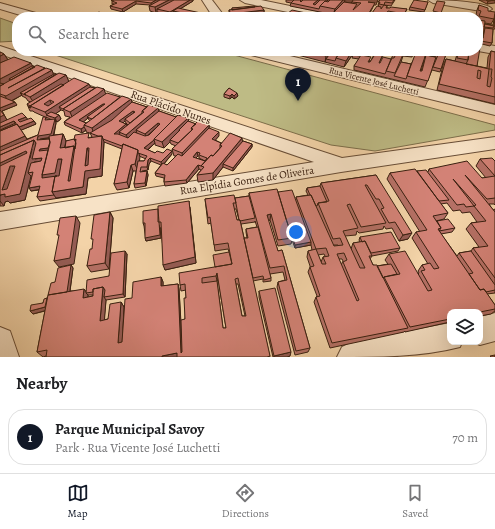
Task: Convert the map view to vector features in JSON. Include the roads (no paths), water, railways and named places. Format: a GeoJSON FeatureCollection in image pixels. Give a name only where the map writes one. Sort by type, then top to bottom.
{"type":"FeatureCollection","features":[{"type":"Feature","properties":{"kind":"street"},"geometry":{"type":"LineString","coordinates":[[206,0],[215,12]]}},
{"type":"Feature","properties":{"kind":"street"},"geometry":{"type":"LineString","coordinates":[[245,0],[304,12]]}},
{"type":"Feature","properties":{"kind":"street"},"geometry":{"type":"LineString","coordinates":[[433,0],[491,11]]}},
{"type":"Feature","properties":{"kind":"street"},"geometry":{"type":"LineString","coordinates":[[469,0],[491,11]]}},
{"type":"Feature","properties":{"kind":"street"},"geometry":{"type":"LineString","coordinates":[[0,6],[21,12]]}},
{"type":"Feature","properties":{"kind":"street"},"geometry":{"type":"LineString","coordinates":[[0,49],[12,48]]}},
{"type":"Feature","properties":{"kind":"street"},"geometry":{"type":"LineString","coordinates":[[483,48],[495,50]]}},
{"type":"Feature","properties":{"kind":"street","name":"Rua Plácido Nunes"},"geometry":{"type":"LineString","coordinates":[[0,49],[12,53]]}},
{"type":"Feature","properties":{"kind":"street","name":"Rua Plácido Nunes"},"geometry":{"type":"LineString","coordinates":[[21,56],[341,165]]}},
{"type":"Feature","properties":{"kind":"street","name":"Rua Vicente José Luchetti"},"geometry":{"type":"LineString","coordinates":[[273,56],[495,110]]}},
{"type":"Feature","properties":{"kind":"street","name":"Rua Elpídia Gomes de Oliveira"},"geometry":{"type":"LineString","coordinates":[[0,221],[341,165],[495,143]]}},
{"type":"Feature","properties":{"kind":"street"},"geometry":{"type":"LineString","coordinates":[[483,330],[495,328]]}},
{"type":"Feature","properties":{"kind":"street"},"geometry":{"type":"LineString","coordinates":[[352,357],[447,338]]}},
{"type":"Feature","properties":{"kind":"street"},"geometry":{"type":"LineString","coordinates":[[0,341],[4,357]]}},
{"type":"Feature","properties":{"kind":"place","name":"Parque Municipal Savoy"},"geometry":{"type":"Point","coordinates":[298,101]}}]}
